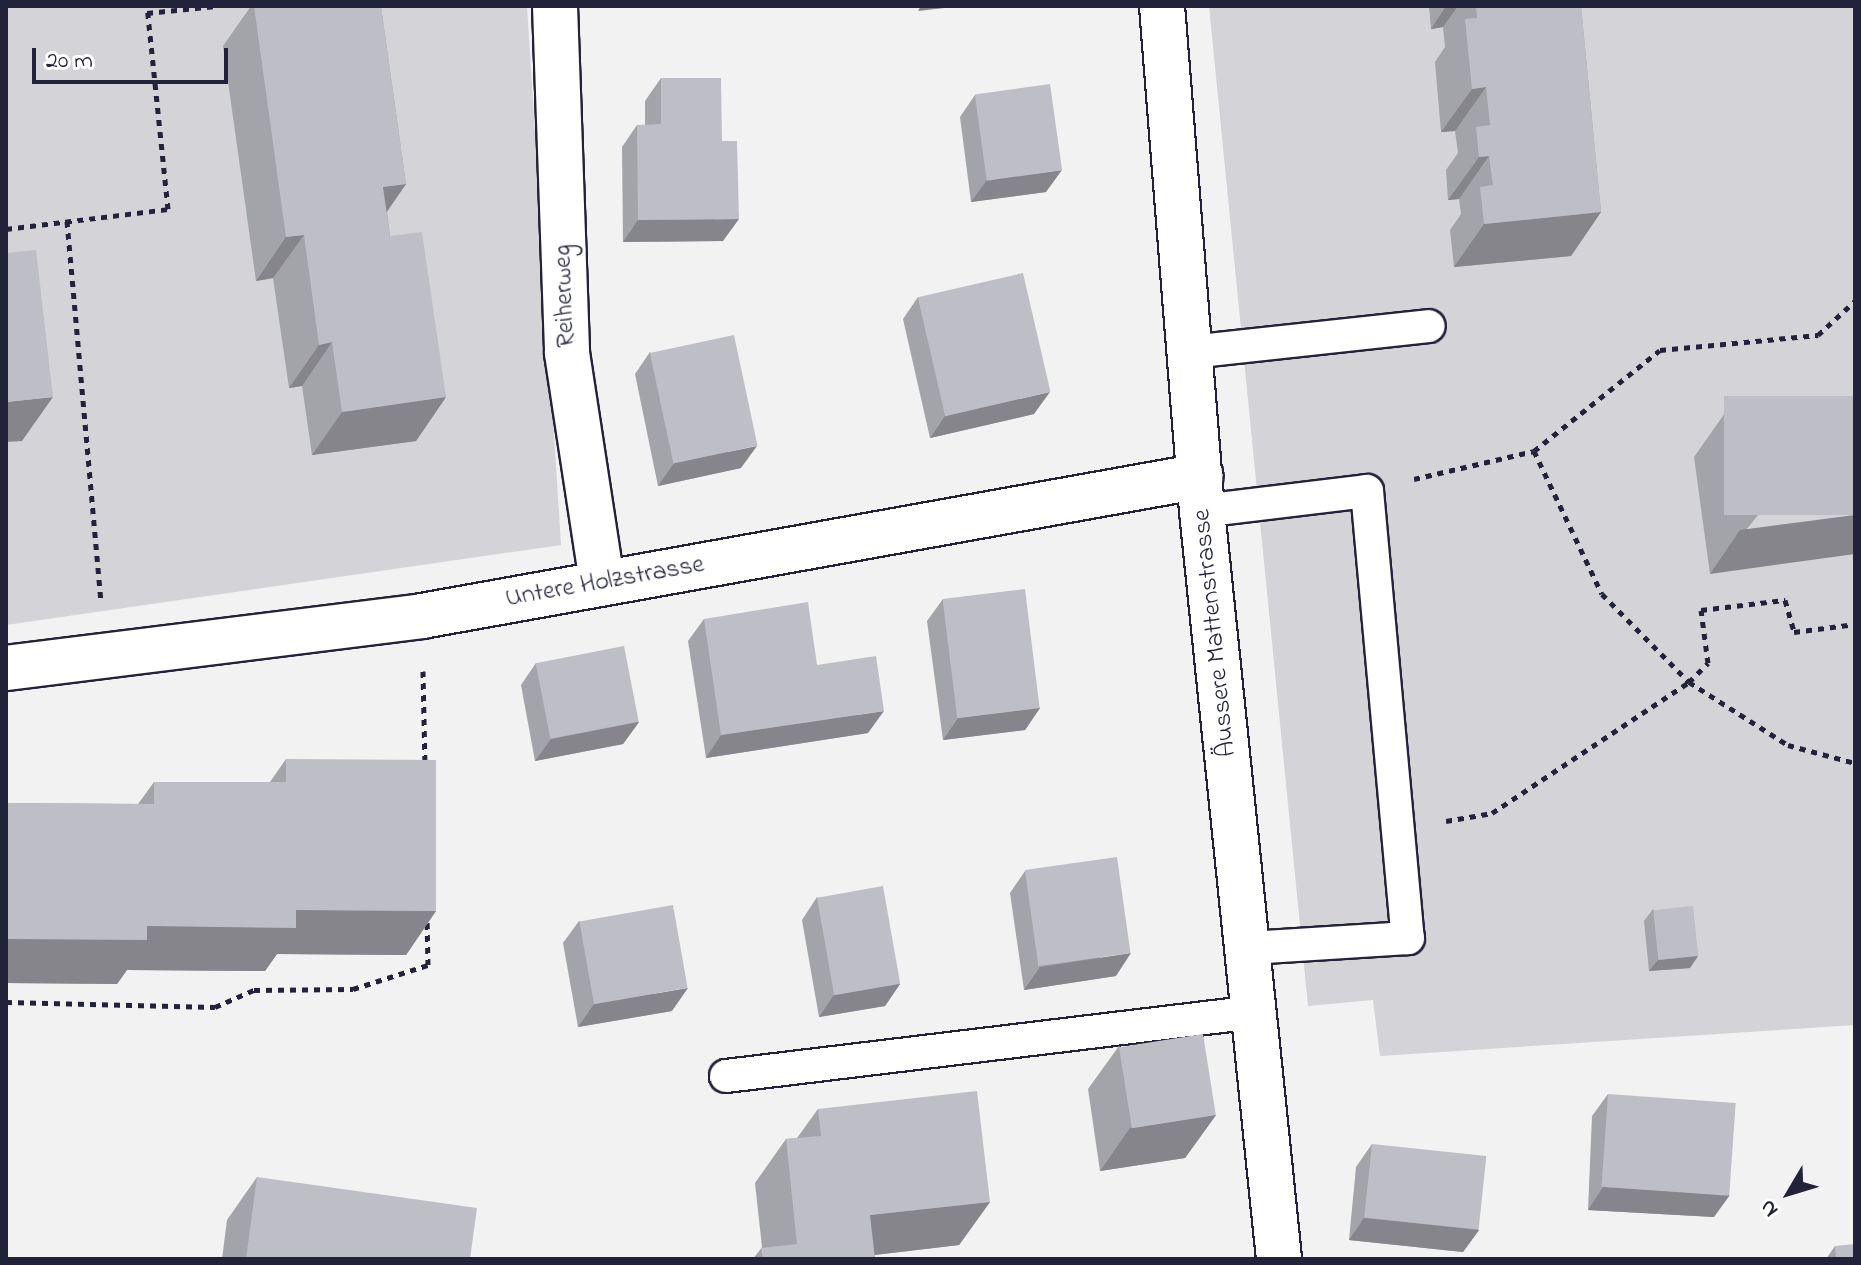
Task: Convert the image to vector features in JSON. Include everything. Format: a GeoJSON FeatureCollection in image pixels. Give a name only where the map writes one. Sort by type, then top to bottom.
{"type":"FeatureCollection","features":[{"type":"Feature","properties":{"kind":"street","name":"Reiherweg"},"geometry":{"type":"LineString","coordinates":[[555,6],[567,353],[602,583]]}},
{"type":"Feature","properties":{"kind":"street","name":"Äussere Mattenstrasse"},"geometry":{"type":"LineString","coordinates":[[1162,6],[1202,494],[1279,1259]]}},
{"type":"Feature","properties":{"kind":"street","name":"Untere Holzstrasse"},"geometry":{"type":"LineString","coordinates":[[6,668],[422,616],[602,583],[1202,494]]}},
{"type":"Feature","properties":{"kind":"lane"},"geometry":{"type":"LineString","coordinates":[[1190,352],[1429,326]]}},
{"type":"Feature","properties":{"kind":"lane"},"geometry":{"type":"LineString","coordinates":[[1202,494],[1367,491],[1408,938],[1249,948]]}},
{"type":"Feature","properties":{"kind":"lane"},"geometry":{"type":"LineString","coordinates":[[726,1076],[1255,1012]]}},
{"type":"Feature","properties":{"kind":"path"},"geometry":{"type":"LineString","coordinates":[[6,229],[168,209],[147,9],[216,6]]}},
{"type":"Feature","properties":{"kind":"path"},"geometry":{"type":"LineString","coordinates":[[67,221],[107,657]]}},
{"type":"Feature","properties":{"kind":"path"},"geometry":{"type":"LineString","coordinates":[[1367,491],[1534,451],[1660,350],[1818,335],[1855,301]]}},
{"type":"Feature","properties":{"kind":"path"},"geometry":{"type":"LineString","coordinates":[[1534,451],[1602,594],[1689,682],[1788,745],[1855,763]]}},
{"type":"Feature","properties":{"kind":"path"},"geometry":{"type":"LineString","coordinates":[[1398,830],[1492,813],[1689,682],[1708,663],[1701,610],[1785,600],[1794,632],[1855,624]]}},
{"type":"Feature","properties":{"kind":"path"},"geometry":{"type":"LineString","coordinates":[[422,616],[425,775]]}},
{"type":"Feature","properties":{"kind":"path"},"geometry":{"type":"LineString","coordinates":[[6,1002],[215,1007],[254,990],[353,989],[428,965],[427,902]]}},
{"type":"Feature","properties":{"kind":"shaded area"},"geometry":{"type":"Polygon","coordinates":[[[6,6],[527,6],[561,545],[6,625],[6,6]]]}},
{"type":"Feature","properties":{"kind":"shaded area"},"geometry":{"type":"Polygon","coordinates":[[[1209,6],[1855,6],[1855,1025],[1380,1056],[1373,1000],[1308,1006],[1209,6]]]}},
{"type":"Feature","properties":{"kind":"building"},"geometry":{"type":"Polygon","coordinates":[[[254,6],[381,6],[406,184],[383,187],[390,236],[422,232],[446,397],[342,412],[332,342],[319,345],[304,235],[286,237],[254,6]]]}},
{"type":"Feature","properties":{"kind":"building"},"geometry":{"type":"Polygon","coordinates":[[[1476,6],[1581,6],[1601,212],[1484,224],[1480,187],[1493,185],[1489,156],[1479,157],[1476,127],[1490,125],[1486,87],[1472,89],[1465,19],[1477,18],[1476,6]]]}},
{"type":"Feature","properties":{"kind":"building"},"geometry":{"type":"Polygon","coordinates":[[[661,78],[721,78],[722,141],[737,141],[739,219],[638,220],[637,125],[661,124],[661,78]]]}},
{"type":"Feature","properties":{"kind":"building"},"geometry":{"type":"Polygon","coordinates":[[[1050,84],[1062,170],[987,181],[975,95],[1050,84]]]}},
{"type":"Feature","properties":{"kind":"building"},"geometry":{"type":"Polygon","coordinates":[[[36,250],[53,397],[6,402],[6,253],[36,250]]]}},
{"type":"Feature","properties":{"kind":"building"},"geometry":{"type":"Polygon","coordinates":[[[1023,273],[1050,392],[945,416],[918,297],[1023,273]]]}},
{"type":"Feature","properties":{"kind":"building"},"geometry":{"type":"Polygon","coordinates":[[[734,335],[757,446],[673,463],[650,353],[734,335]]]}},
{"type":"Feature","properties":{"kind":"building"},"geometry":{"type":"Polygon","coordinates":[[[1724,396],[1855,396],[1855,515],[1724,515],[1724,396]]]}},
{"type":"Feature","properties":{"kind":"building"},"geometry":{"type":"Polygon","coordinates":[[[1025,589],[1040,708],[957,718],[943,599],[1025,589]]]}},
{"type":"Feature","properties":{"kind":"building"},"geometry":{"type":"Polygon","coordinates":[[[808,602],[817,665],[876,656],[884,711],[721,735],[704,619],[808,602]]]}},
{"type":"Feature","properties":{"kind":"building"},"geometry":{"type":"Polygon","coordinates":[[[624,646],[639,722],[550,739],[536,663],[624,646]]]}},
{"type":"Feature","properties":{"kind":"building"},"geometry":{"type":"Polygon","coordinates":[[[286,759],[436,760],[436,911],[296,910],[296,928],[147,926],[147,940],[6,939],[6,803],[154,804],[154,782],[286,782],[286,759]]]}},
{"type":"Feature","properties":{"kind":"building"},"geometry":{"type":"Polygon","coordinates":[[[1117,857],[1130,953],[1038,966],[1025,870],[1117,857]]]}},
{"type":"Feature","properties":{"kind":"building"},"geometry":{"type":"Polygon","coordinates":[[[883,886],[900,983],[834,995],[817,898],[883,886]]]}},
{"type":"Feature","properties":{"kind":"building"},"geometry":{"type":"Polygon","coordinates":[[[673,905],[688,988],[594,1004],[579,921],[673,905]]]}},
{"type":"Feature","properties":{"kind":"building"},"geometry":{"type":"Polygon","coordinates":[[[1693,906],[1698,956],[1658,960],[1653,910],[1693,906]]]}},
{"type":"Feature","properties":{"kind":"building"},"geometry":{"type":"Polygon","coordinates":[[[1203,1034],[1216,1115],[1132,1128],[1119,1047],[1203,1034]]]}},
{"type":"Feature","properties":{"kind":"building"},"geometry":{"type":"Polygon","coordinates":[[[977,1091],[990,1202],[870,1215],[875,1259],[763,1259],[761,1248],[797,1244],[786,1139],[821,1136],[818,1109],[977,1091]]]}},
{"type":"Feature","properties":{"kind":"building"},"geometry":{"type":"Polygon","coordinates":[[[1608,1094],[1736,1103],[1729,1196],[1602,1187],[1608,1094]]]}},
{"type":"Feature","properties":{"kind":"building"},"geometry":{"type":"Polygon","coordinates":[[[1372,1144],[1486,1156],[1479,1230],[1364,1218],[1372,1144]]]}},
{"type":"Feature","properties":{"kind":"building"},"geometry":{"type":"Polygon","coordinates":[[[257,1177],[477,1208],[470,1259],[246,1259],[257,1177]]]}},
{"type":"Feature","properties":{"kind":"building"},"geometry":{"type":"Polygon","coordinates":[[[1855,1244],[1855,1259],[1836,1259],[1835,1246],[1855,1244]]]}}]}
